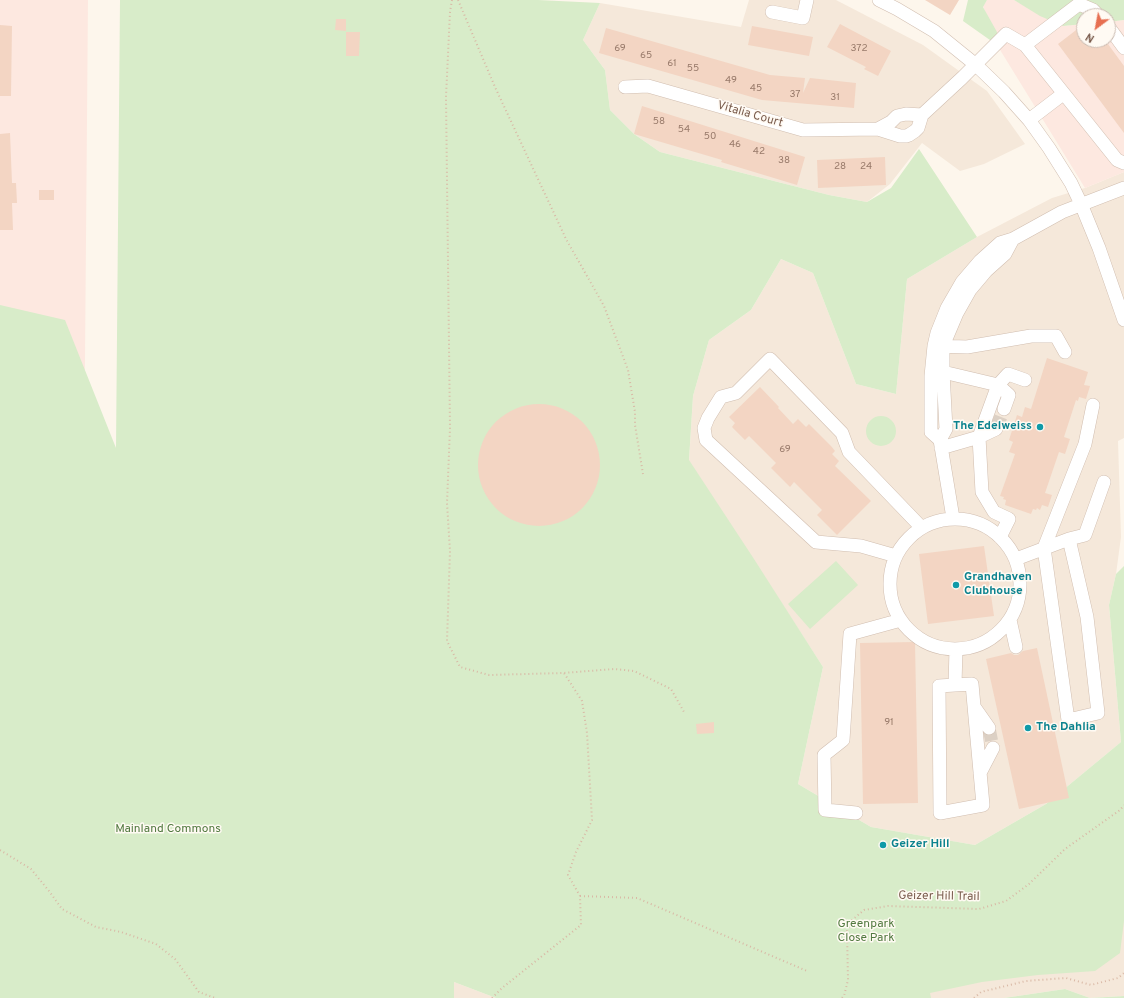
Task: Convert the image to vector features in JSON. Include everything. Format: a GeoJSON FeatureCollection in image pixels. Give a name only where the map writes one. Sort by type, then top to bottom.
{"type":"FeatureCollection","features":[{"type":"Feature","properties":{"kind":"street"},"geometry":{"type":"LineString","coordinates":[[772,12],[802,18],[807,0]]}},
{"type":"Feature","properties":{"kind":"street"},"geometry":{"type":"LineString","coordinates":[[879,0],[934,31],[976,65],[1004,92],[1029,120],[1071,183],[1081,204],[1099,248],[1124,320]]}},
{"type":"Feature","properties":{"kind":"street"},"geometry":{"type":"LineString","coordinates":[[1088,8],[1079,4],[1025,45],[1063,94],[1118,160],[1124,163]]}},
{"type":"Feature","properties":{"kind":"street","name":"Vitalia Court"},"geometry":{"type":"LineString","coordinates":[[625,87],[648,86],[803,130],[878,129],[900,136],[908,135],[918,128],[922,115],[976,65],[1006,34],[1025,45]]}},
{"type":"Feature","properties":{"kind":"street"},"geometry":{"type":"LineString","coordinates":[[1116,37],[1124,48]]}},
{"type":"Feature","properties":{"kind":"street"},"geometry":{"type":"LineString","coordinates":[[1029,120],[1063,94]]}},
{"type":"Feature","properties":{"kind":"street"},"geometry":{"type":"LineString","coordinates":[[878,129],[891,122],[897,116],[906,114],[922,115]]}},
{"type":"Feature","properties":{"kind":"street"},"geometry":{"type":"LineString","coordinates":[[953,518],[940,444],[931,432],[931,376],[939,346],[970,290],[986,271],[1005,254],[1013,239],[1062,212],[1124,188]]}},
{"type":"Feature","properties":{"kind":"street"},"geometry":{"type":"LineString","coordinates":[[939,346],[967,347],[1031,336],[1056,336],[1065,352]]}},
{"type":"Feature","properties":{"kind":"street"},"geometry":{"type":"LineString","coordinates":[[939,346],[943,372],[946,429],[940,444]]}},
{"type":"Feature","properties":{"kind":"street"},"geometry":{"type":"LineString","coordinates":[[896,556],[861,546],[816,542],[706,440],[704,428],[708,418],[721,397],[736,393],[770,359],[842,433],[849,452],[922,528]]}},
{"type":"Feature","properties":{"kind":"street"},"geometry":{"type":"LineString","coordinates":[[943,372],[998,385],[1009,395],[1004,409]]}},
{"type":"Feature","properties":{"kind":"street"},"geometry":{"type":"LineString","coordinates":[[1000,537],[1010,519],[994,512],[982,492],[979,437],[998,385],[1008,374],[1025,380]]}},
{"type":"Feature","properties":{"kind":"street"},"geometry":{"type":"LineString","coordinates":[[1069,539],[1087,617],[1098,713],[1068,720],[1044,548],[1085,444],[1093,405]]}},
{"type":"Feature","properties":{"kind":"street"},"geometry":{"type":"LineString","coordinates":[[940,444],[979,437],[996,429]]}},
{"type":"Feature","properties":{"kind":"street"},"geometry":{"type":"LineString","coordinates":[[1016,559],[1085,534],[1104,482]]}},
{"type":"Feature","properties":{"kind":"street"},"geometry":{"type":"LineString","coordinates":[[953,518],[968,520],[988,527],[1000,537],[1004,540],[1016,559],[1020,579],[1018,600],[1010,620],[995,635],[977,645],[956,649],[935,646],[916,636],[901,620],[892,600],[891,592],[890,578],[896,556],[908,538],[926,525],[953,518]]}},
{"type":"Feature","properties":{"kind":"street"},"geometry":{"type":"LineString","coordinates":[[856,813],[825,810],[824,755],[842,740],[850,634],[901,620]]}},
{"type":"Feature","properties":{"kind":"street"},"geometry":{"type":"LineString","coordinates":[[1010,620],[1016,647]]}},
{"type":"Feature","properties":{"kind":"street"},"geometry":{"type":"LineString","coordinates":[[955,685],[956,649]]}},
{"type":"Feature","properties":{"kind":"street"},"geometry":{"type":"LineString","coordinates":[[972,684],[974,706],[983,805],[940,813],[940,686],[972,684]]}},
{"type":"Feature","properties":{"kind":"street"},"geometry":{"type":"LineString","coordinates":[[974,706],[989,728]]}},
{"type":"Feature","properties":{"kind":"street"},"geometry":{"type":"LineString","coordinates":[[980,774],[993,748]]}},
{"type":"Feature","properties":{"kind":"path"},"geometry":{"type":"LineString","coordinates":[[452,0],[450,12],[446,97],[450,428],[447,504],[450,551],[447,640],[460,667],[489,675],[563,673],[614,669],[634,671],[671,689],[684,712]]}},
{"type":"Feature","properties":{"kind":"path"},"geometry":{"type":"LineString","coordinates":[[458,0],[495,87],[566,240],[604,306],[628,370],[643,474]]}},
{"type":"Feature","properties":{"kind":"path"},"geometry":{"type":"LineString","coordinates":[[492,998],[502,988],[581,925],[580,896],[568,875],[576,852],[592,820],[587,733],[582,702],[563,673]]}},
{"type":"Feature","properties":{"kind":"path","name":"Geizer Hill Trail"},"geometry":{"type":"LineString","coordinates":[[842,998],[844,996],[848,980],[847,932],[851,921],[864,910],[888,906],[979,908],[1006,901],[1029,884],[1064,849],[1120,810],[1124,805]]}},
{"type":"Feature","properties":{"kind":"path"},"geometry":{"type":"LineString","coordinates":[[0,850],[30,869],[62,909],[96,927],[121,932],[156,944],[174,958],[199,992],[215,998]]}},
{"type":"Feature","properties":{"kind":"path"},"geometry":{"type":"LineString","coordinates":[[580,896],[637,898],[807,971]]}},
{"type":"Feature","properties":{"kind":"path"},"geometry":{"type":"LineString","coordinates":[[974,998],[981,992],[1026,981],[1066,978],[1091,985],[1118,978],[1124,973]]}},
{"type":"Feature","properties":{"kind":"shaded area"},"geometry":{"type":"Polygon","coordinates":[[[0,0],[88,0],[84,479],[0,481],[0,0]]]}},
{"type":"Feature","properties":{"kind":"shaded area"},"geometry":{"type":"Polygon","coordinates":[[[749,0],[836,0],[923,45],[987,91],[1025,144],[984,164],[960,171],[922,143],[890,184],[867,202],[829,195],[660,152],[634,134],[610,110],[605,70],[583,40],[600,3],[741,27],[749,0]]]}},
{"type":"Feature","properties":{"kind":"shaded area"},"geometry":{"type":"Polygon","coordinates":[[[987,0],[1014,0],[1063,26],[1076,25],[1076,48],[1116,48],[1116,21],[1124,20],[1124,172],[1085,188],[997,45],[983,6],[987,0]]]}},
{"type":"Feature","properties":{"kind":"shaded area"},"geometry":{"type":"Polygon","coordinates":[[[1124,172],[1124,438],[1118,441],[1121,537],[1116,574],[1109,605],[1121,742],[1046,804],[975,845],[871,827],[798,784],[823,667],[689,461],[693,396],[709,340],[751,310],[781,259],[813,273],[856,384],[896,394],[907,279],[977,237],[1052,198],[1085,188],[1124,172]]]}},
{"type":"Feature","properties":{"kind":"shaded area"},"geometry":{"type":"Polygon","coordinates":[[[1124,850],[1124,996],[1090,998],[1065,989],[1004,998],[896,998],[1124,850]]]}},
{"type":"Feature","properties":{"kind":"shaded area"},"geometry":{"type":"Polygon","coordinates":[[[454,982],[496,998],[454,998],[454,982]]]}},
{"type":"Feature","properties":{"kind":"green space"},"geometry":{"type":"Polygon","coordinates":[[[120,0],[538,0],[600,3],[583,40],[605,70],[610,110],[634,134],[660,152],[829,195],[867,202],[891,188],[919,149],[977,237],[907,279],[896,394],[856,384],[813,273],[781,259],[751,310],[709,340],[693,396],[689,460],[823,667],[798,784],[871,827],[975,845],[1046,804],[1121,742],[1109,605],[1116,574],[1124,566],[1124,921],[1120,953],[1095,971],[1038,975],[982,982],[930,993],[931,998],[496,998],[454,982],[454,998],[0,998],[0,305],[65,320],[116,448],[120,0]]]}},
{"type":"Feature","properties":{"kind":"green space"},"geometry":{"type":"Polygon","coordinates":[[[968,0],[987,0],[983,7],[997,32],[997,45],[963,21],[968,0]]]}},
{"type":"Feature","properties":{"kind":"green space"},"geometry":{"type":"Polygon","coordinates":[[[1014,0],[1124,0],[1124,20],[1116,21],[1116,8],[1076,8],[1076,25],[1063,26],[1040,16],[1014,0]]]}},
{"type":"Feature","properties":{"kind":"green space"},"geometry":{"type":"Polygon","coordinates":[[[881,416],[892,420],[896,431],[892,442],[881,446],[870,442],[866,431],[870,420],[881,416]]]}},
{"type":"Feature","properties":{"kind":"green space"},"geometry":{"type":"Polygon","coordinates":[[[836,561],[858,585],[810,629],[788,604],[836,561]]]}},
{"type":"Feature","properties":{"kind":"green space"},"geometry":{"type":"Polygon","coordinates":[[[1065,989],[1090,998],[1004,998],[1065,989]]]}},
{"type":"Feature","properties":{"kind":"green space"},"geometry":{"type":"Polygon","coordinates":[[[1124,996],[1124,998],[1090,998],[1124,996]]]}},
{"type":"Feature","properties":{"kind":"building"},"geometry":{"type":"Polygon","coordinates":[[[925,0],[959,0],[950,15],[925,0]]]}},
{"type":"Feature","properties":{"kind":"building"},"geometry":{"type":"Polygon","coordinates":[[[336,19],[346,19],[346,31],[335,30],[336,19]]]}},
{"type":"Feature","properties":{"kind":"building"},"geometry":{"type":"Polygon","coordinates":[[[840,24],[891,51],[878,76],[864,69],[866,67],[827,47],[840,24]]]}},
{"type":"Feature","properties":{"kind":"building"},"geometry":{"type":"Polygon","coordinates":[[[0,25],[12,26],[11,96],[0,96],[0,25]]]}},
{"type":"Feature","properties":{"kind":"building"},"geometry":{"type":"Polygon","coordinates":[[[752,26],[813,37],[809,56],[748,45],[752,26]]]}},
{"type":"Feature","properties":{"kind":"building"},"geometry":{"type":"Polygon","coordinates":[[[606,28],[770,75],[805,78],[803,93],[810,78],[856,83],[854,108],[762,100],[599,53],[606,28]]]}},
{"type":"Feature","properties":{"kind":"building"},"geometry":{"type":"Polygon","coordinates":[[[1076,30],[1076,48],[1111,48],[1124,66],[1124,133],[1058,44],[1076,30]]]}},
{"type":"Feature","properties":{"kind":"building"},"geometry":{"type":"Polygon","coordinates":[[[346,32],[360,32],[359,56],[346,56],[346,32]]]}},
{"type":"Feature","properties":{"kind":"building"},"geometry":{"type":"Polygon","coordinates":[[[642,106],[805,157],[797,185],[721,162],[722,160],[634,134],[642,106]]]}},
{"type":"Feature","properties":{"kind":"building"},"geometry":{"type":"Polygon","coordinates":[[[10,133],[12,183],[16,183],[17,203],[12,203],[13,230],[0,230],[0,134],[10,133]]]}},
{"type":"Feature","properties":{"kind":"building"},"geometry":{"type":"Polygon","coordinates":[[[885,157],[886,185],[818,188],[817,160],[885,157]]]}},
{"type":"Feature","properties":{"kind":"building"},"geometry":{"type":"Polygon","coordinates":[[[39,190],[54,190],[54,200],[39,200],[39,190]]]}},
{"type":"Feature","properties":{"kind":"building","name":"The Edelweiss"},"geometry":{"type":"Polygon","coordinates":[[[1047,358],[1088,372],[1084,385],[1090,386],[1086,399],[1079,397],[1078,401],[1076,400],[1064,437],[1070,439],[1065,454],[1059,452],[1045,493],[1052,495],[1048,507],[1042,505],[1040,510],[1037,508],[1036,510],[1033,509],[1031,514],[1005,505],[1006,500],[1003,499],[1004,497],[1000,496],[1015,454],[1009,452],[1013,442],[1009,440],[1017,415],[1022,417],[1025,407],[1031,409],[1047,358]]]}},
{"type":"Feature","properties":{"kind":"building"},"geometry":{"type":"Polygon","coordinates":[[[760,387],[793,424],[798,419],[806,427],[809,424],[831,446],[835,451],[832,454],[839,461],[835,466],[871,501],[837,535],[817,515],[822,510],[794,482],[790,487],[771,468],[776,463],[749,436],[745,440],[732,427],[735,423],[729,417],[760,387]]]}},
{"type":"Feature","properties":{"kind":"building"},"geometry":{"type":"Polygon","coordinates":[[[539,404],[551,405],[562,409],[573,414],[582,422],[590,431],[595,442],[599,453],[599,477],[595,488],[590,499],[582,508],[573,516],[562,521],[551,525],[539,526],[527,525],[516,521],[505,516],[496,508],[488,499],[483,488],[479,477],[478,465],[479,453],[483,442],[488,431],[496,422],[505,414],[516,409],[527,405],[539,404]]]}},
{"type":"Feature","properties":{"kind":"building","name":"Grandhaven Clubhouse"},"geometry":{"type":"Polygon","coordinates":[[[984,546],[994,616],[928,624],[919,554],[984,546]]]}},
{"type":"Feature","properties":{"kind":"building"},"geometry":{"type":"Polygon","coordinates":[[[915,642],[918,803],[863,804],[860,643],[915,642]]]}},
{"type":"Feature","properties":{"kind":"building","name":"The Dahlia"},"geometry":{"type":"Polygon","coordinates":[[[1037,648],[1069,798],[1019,809],[986,659],[1011,653],[1018,655],[1023,651],[1037,648]]]}},
{"type":"Feature","properties":{"kind":"building"},"geometry":{"type":"Polygon","coordinates":[[[714,722],[714,733],[697,734],[696,724],[714,722]]]}},
{"type":"Feature","properties":{"kind":"tunnel"},"geometry":{"type":"LineString","coordinates":[[996,429],[1004,409]]}},
{"type":"Feature","properties":{"kind":"tunnel"},"geometry":{"type":"LineString","coordinates":[[989,728],[993,748]]}},
{"type":"Feature","properties":{"kind":"place","name":"The Edelweiss"},"geometry":{"type":"Point","coordinates":[1040,427]}},
{"type":"Feature","properties":{"kind":"place","name":"Grandhaven Clubhouse"},"geometry":{"type":"Point","coordinates":[956,585]}},
{"type":"Feature","properties":{"kind":"place","name":"The Dahlia"},"geometry":{"type":"Point","coordinates":[1028,728]}},
{"type":"Feature","properties":{"kind":"place","name":"Geizer Hill"},"geometry":{"type":"Point","coordinates":[883,845]}},
{"type":"Feature","properties":{"kind":"park label","name":"Mainland Commons"},"geometry":{"type":"Point","coordinates":[168,830]}},
{"type":"Feature","properties":{"kind":"park label","name":"Greenpark Close Park"},"geometry":{"type":"Point","coordinates":[866,932]}}]}
